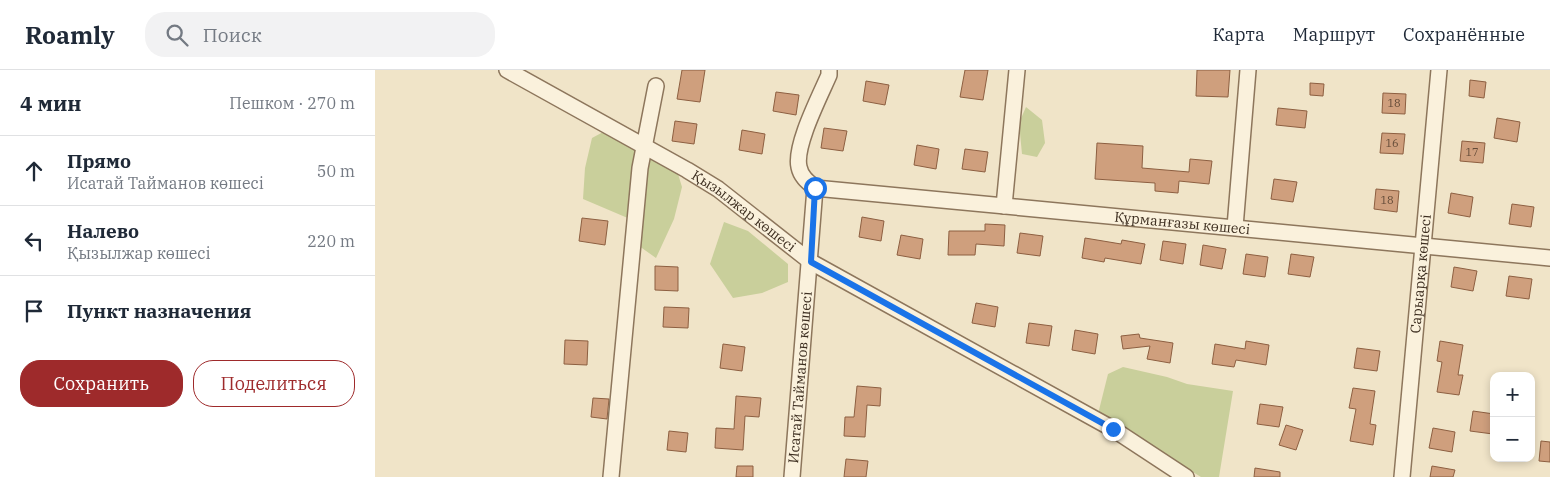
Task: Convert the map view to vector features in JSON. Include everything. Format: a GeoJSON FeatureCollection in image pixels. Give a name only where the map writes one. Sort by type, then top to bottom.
{"type":"FeatureCollection","features":[{"type":"Feature","properties":{"kind":"street","name":"Қызылжар көшесі"},"geometry":{"type":"LineString","coordinates":[[507,70],[687,170],[717,189],[811,262],[1113,429],[1186,477]]}},
{"type":"Feature","properties":{"kind":"street"},"geometry":{"type":"LineString","coordinates":[[815,188],[805,180],[799,167],[799,149],[829,75],[829,70]]}},
{"type":"Feature","properties":{"kind":"street"},"geometry":{"type":"LineString","coordinates":[[1004,206],[1017,70]]}},
{"type":"Feature","properties":{"kind":"street"},"geometry":{"type":"LineString","coordinates":[[1235,227],[1248,70]]}},
{"type":"Feature","properties":{"kind":"street","name":"Сарыарқа көшесі"},"geometry":{"type":"LineString","coordinates":[[1402,477],[1439,70]]}},
{"type":"Feature","properties":{"kind":"street"},"geometry":{"type":"LineString","coordinates":[[611,477],[640,168],[656,86]]}},
{"type":"Feature","properties":{"kind":"street","name":"Құрманғазы көшесі"},"geometry":{"type":"LineString","coordinates":[[815,188],[1550,258]]}},
{"type":"Feature","properties":{"kind":"street","name":"Исатай Тайманов көшесі"},"geometry":{"type":"LineString","coordinates":[[792,477],[811,262],[815,188]]}},
{"type":"Feature","properties":{"kind":"green space"},"geometry":{"type":"Polygon","coordinates":[[[1026,107],[1042,120],[1045,143],[1037,157],[1022,154],[1019,123],[1026,107]]]}},
{"type":"Feature","properties":{"kind":"green space"},"geometry":{"type":"Polygon","coordinates":[[[605,131],[678,174],[682,187],[674,219],[656,258],[632,241],[630,219],[583,199],[585,168],[592,138],[605,131]]]}},
{"type":"Feature","properties":{"kind":"green space"},"geometry":{"type":"Polygon","coordinates":[[[724,222],[748,231],[788,264],[788,282],[762,293],[733,298],[710,264],[724,222]]]}},
{"type":"Feature","properties":{"kind":"green space"},"geometry":{"type":"Polygon","coordinates":[[[1123,367],[1167,377],[1187,384],[1233,391],[1219,477],[1201,477],[1098,414],[1108,374],[1123,367]]]}},
{"type":"Feature","properties":{"kind":"building"},"geometry":{"type":"Polygon","coordinates":[[[682,70],[705,70],[700,102],[677,99],[682,70]]]}},
{"type":"Feature","properties":{"kind":"building"},"geometry":{"type":"Polygon","coordinates":[[[965,70],[988,70],[983,100],[960,97],[965,70]]]}},
{"type":"Feature","properties":{"kind":"building"},"geometry":{"type":"Polygon","coordinates":[[[1197,70],[1230,70],[1228,97],[1196,96],[1197,70]]]}},
{"type":"Feature","properties":{"kind":"building"},"geometry":{"type":"Polygon","coordinates":[[[1470,80],[1486,82],[1484,98],[1469,96],[1470,80]]]}},
{"type":"Feature","properties":{"kind":"building"},"geometry":{"type":"Polygon","coordinates":[[[866,81],[889,85],[885,105],[863,101],[866,81]]]}},
{"type":"Feature","properties":{"kind":"building"},"geometry":{"type":"Polygon","coordinates":[[[1310,83],[1324,84],[1323,96],[1310,95],[1310,83]]]}},
{"type":"Feature","properties":{"kind":"building"},"geometry":{"type":"Polygon","coordinates":[[[776,92],[799,95],[796,115],[773,111],[776,92]]]}},
{"type":"Feature","properties":{"kind":"building"},"geometry":{"type":"Polygon","coordinates":[[[1383,93],[1406,94],[1405,114],[1382,113],[1383,93]]]}},
{"type":"Feature","properties":{"kind":"building"},"geometry":{"type":"Polygon","coordinates":[[[1278,108],[1307,111],[1305,128],[1276,125],[1278,108]]]}},
{"type":"Feature","properties":{"kind":"building"},"geometry":{"type":"Polygon","coordinates":[[[1497,118],[1520,122],[1517,142],[1494,138],[1497,118]]]}},
{"type":"Feature","properties":{"kind":"building"},"geometry":{"type":"Polygon","coordinates":[[[675,121],[697,124],[694,144],[672,141],[675,121]]]}},
{"type":"Feature","properties":{"kind":"building"},"geometry":{"type":"Polygon","coordinates":[[[824,128],[847,131],[843,151],[821,148],[824,128]]]}},
{"type":"Feature","properties":{"kind":"building"},"geometry":{"type":"Polygon","coordinates":[[[742,130],[765,134],[762,154],[739,150],[742,130]]]}},
{"type":"Feature","properties":{"kind":"building"},"geometry":{"type":"Polygon","coordinates":[[[1382,133],[1405,134],[1403,154],[1380,153],[1382,133]]]}},
{"type":"Feature","properties":{"kind":"building"},"geometry":{"type":"Polygon","coordinates":[[[1462,141],[1485,143],[1483,163],[1460,161],[1462,141]]]}},
{"type":"Feature","properties":{"kind":"building"},"geometry":{"type":"Polygon","coordinates":[[[1097,143],[1143,146],[1142,168],[1189,172],[1190,159],[1212,161],[1209,184],[1179,181],[1178,193],[1155,191],[1155,183],[1095,179],[1097,143]]]}},
{"type":"Feature","properties":{"kind":"building"},"geometry":{"type":"Polygon","coordinates":[[[917,145],[939,149],[936,169],[914,165],[917,145]]]}},
{"type":"Feature","properties":{"kind":"building"},"geometry":{"type":"Polygon","coordinates":[[[965,149],[988,152],[985,172],[962,169],[965,149]]]}},
{"type":"Feature","properties":{"kind":"building"},"geometry":{"type":"Polygon","coordinates":[[[1274,179],[1297,182],[1293,202],[1271,199],[1274,179]]]}},
{"type":"Feature","properties":{"kind":"building"},"geometry":{"type":"Polygon","coordinates":[[[1376,189],[1399,191],[1397,212],[1374,209],[1376,189]]]}},
{"type":"Feature","properties":{"kind":"building"},"geometry":{"type":"Polygon","coordinates":[[[1451,193],[1473,197],[1470,217],[1448,213],[1451,193]]]}},
{"type":"Feature","properties":{"kind":"building"},"geometry":{"type":"Polygon","coordinates":[[[1512,204],[1534,207],[1531,227],[1509,224],[1512,204]]]}},
{"type":"Feature","properties":{"kind":"building"},"geometry":{"type":"Polygon","coordinates":[[[862,217],[884,221],[881,241],[859,237],[862,217]]]}},
{"type":"Feature","properties":{"kind":"building"},"geometry":{"type":"Polygon","coordinates":[[[582,218],[608,221],[605,245],[579,241],[582,218]]]}},
{"type":"Feature","properties":{"kind":"building"},"geometry":{"type":"Polygon","coordinates":[[[985,224],[1005,225],[1004,246],[976,244],[975,255],[948,255],[949,231],[985,231],[985,224]]]}},
{"type":"Feature","properties":{"kind":"building"},"geometry":{"type":"Polygon","coordinates":[[[1020,233],[1043,236],[1040,256],[1017,253],[1020,233]]]}},
{"type":"Feature","properties":{"kind":"building"},"geometry":{"type":"Polygon","coordinates":[[[901,235],[923,239],[920,259],[897,255],[901,235]]]}},
{"type":"Feature","properties":{"kind":"building"},"geometry":{"type":"Polygon","coordinates":[[[1085,238],[1121,244],[1122,240],[1145,244],[1141,264],[1105,258],[1104,262],[1082,258],[1085,238]]]}},
{"type":"Feature","properties":{"kind":"building"},"geometry":{"type":"Polygon","coordinates":[[[1163,241],[1186,244],[1183,264],[1160,260],[1163,241]]]}},
{"type":"Feature","properties":{"kind":"building"},"geometry":{"type":"Polygon","coordinates":[[[1203,245],[1226,249],[1222,269],[1200,265],[1203,245]]]}},
{"type":"Feature","properties":{"kind":"building"},"geometry":{"type":"Polygon","coordinates":[[[1246,254],[1268,257],[1265,277],[1243,274],[1246,254]]]}},
{"type":"Feature","properties":{"kind":"building"},"geometry":{"type":"Polygon","coordinates":[[[1291,254],[1314,257],[1310,277],[1288,274],[1291,254]]]}},
{"type":"Feature","properties":{"kind":"building"},"geometry":{"type":"Polygon","coordinates":[[[655,266],[678,267],[678,291],[655,290],[655,266]]]}},
{"type":"Feature","properties":{"kind":"building"},"geometry":{"type":"Polygon","coordinates":[[[1454,267],[1477,271],[1473,291],[1451,287],[1454,267]]]}},
{"type":"Feature","properties":{"kind":"building"},"geometry":{"type":"Polygon","coordinates":[[[1509,276],[1532,279],[1529,299],[1506,296],[1509,276]]]}},
{"type":"Feature","properties":{"kind":"building"},"geometry":{"type":"Polygon","coordinates":[[[976,303],[998,307],[995,327],[972,323],[976,303]]]}},
{"type":"Feature","properties":{"kind":"building"},"geometry":{"type":"Polygon","coordinates":[[[664,307],[689,308],[688,328],[663,327],[664,307]]]}},
{"type":"Feature","properties":{"kind":"building"},"geometry":{"type":"Polygon","coordinates":[[[1029,323],[1052,326],[1049,346],[1026,343],[1029,323]]]}},
{"type":"Feature","properties":{"kind":"building"},"geometry":{"type":"Polygon","coordinates":[[[1075,330],[1098,334],[1095,354],[1072,350],[1075,330]]]}},
{"type":"Feature","properties":{"kind":"building"},"geometry":{"type":"Polygon","coordinates":[[[1139,334],[1140,338],[1173,343],[1170,363],[1147,359],[1150,346],[1123,349],[1121,336],[1139,334]]]}},
{"type":"Feature","properties":{"kind":"building"},"geometry":{"type":"Polygon","coordinates":[[[565,340],[588,341],[587,365],[564,364],[565,340]]]}},
{"type":"Feature","properties":{"kind":"building"},"geometry":{"type":"Polygon","coordinates":[[[1246,341],[1269,345],[1266,365],[1236,360],[1234,367],[1212,364],[1215,344],[1245,349],[1246,341]]]}},
{"type":"Feature","properties":{"kind":"building"},"geometry":{"type":"Polygon","coordinates":[[[1440,341],[1463,345],[1458,375],[1463,375],[1459,395],[1437,392],[1442,362],[1437,361],[1440,341]]]}},
{"type":"Feature","properties":{"kind":"building"},"geometry":{"type":"Polygon","coordinates":[[[723,344],[745,347],[742,371],[720,368],[723,344]]]}},
{"type":"Feature","properties":{"kind":"building"},"geometry":{"type":"Polygon","coordinates":[[[1357,348],[1380,351],[1377,371],[1354,368],[1357,348]]]}},
{"type":"Feature","properties":{"kind":"building"},"geometry":{"type":"Polygon","coordinates":[[[857,386],[881,388],[880,406],[867,405],[865,437],[844,436],[845,417],[854,417],[857,386]]]}},
{"type":"Feature","properties":{"kind":"building"},"geometry":{"type":"Polygon","coordinates":[[[1353,388],[1375,391],[1370,424],[1376,425],[1373,445],[1350,441],[1356,409],[1349,408],[1353,388]]]}},
{"type":"Feature","properties":{"kind":"building"},"geometry":{"type":"Polygon","coordinates":[[[736,396],[761,398],[759,417],[745,416],[743,450],[715,448],[716,428],[734,429],[736,396]]]}},
{"type":"Feature","properties":{"kind":"building"},"geometry":{"type":"Polygon","coordinates":[[[593,398],[609,399],[607,419],[591,417],[593,398]]]}},
{"type":"Feature","properties":{"kind":"building"},"geometry":{"type":"Polygon","coordinates":[[[1260,404],[1283,407],[1279,427],[1257,424],[1260,404]]]}},
{"type":"Feature","properties":{"kind":"building"},"geometry":{"type":"Polygon","coordinates":[[[1473,411],[1490,413],[1490,434],[1470,431],[1473,411]]]}},
{"type":"Feature","properties":{"kind":"building"},"geometry":{"type":"Polygon","coordinates":[[[1286,425],[1303,430],[1296,450],[1279,445],[1286,425]]]}},
{"type":"Feature","properties":{"kind":"building"},"geometry":{"type":"Polygon","coordinates":[[[1433,428],[1455,432],[1452,452],[1429,448],[1433,428]]]}},
{"type":"Feature","properties":{"kind":"building"},"geometry":{"type":"Polygon","coordinates":[[[669,431],[688,433],[686,452],[667,450],[669,431]]]}},
{"type":"Feature","properties":{"kind":"building"},"geometry":{"type":"Polygon","coordinates":[[[1541,441],[1550,442],[1550,462],[1539,461],[1541,441]]]}},
{"type":"Feature","properties":{"kind":"building"},"geometry":{"type":"Polygon","coordinates":[[[846,459],[868,461],[866,477],[844,477],[846,459]]]}},
{"type":"Feature","properties":{"kind":"building"},"geometry":{"type":"Polygon","coordinates":[[[737,466],[753,466],[753,477],[736,477],[737,466]]]}},
{"type":"Feature","properties":{"kind":"building"},"geometry":{"type":"Polygon","coordinates":[[[1432,466],[1455,470],[1453,477],[1430,477],[1432,466]]]}},
{"type":"Feature","properties":{"kind":"building"},"geometry":{"type":"Polygon","coordinates":[[[1255,468],[1280,472],[1280,477],[1254,477],[1255,468]]]}},
{"type":"Feature","properties":{"kind":"route"},"geometry":{"type":"LineString","coordinates":[[815,188],[811,262],[1113,429]]}}]}
